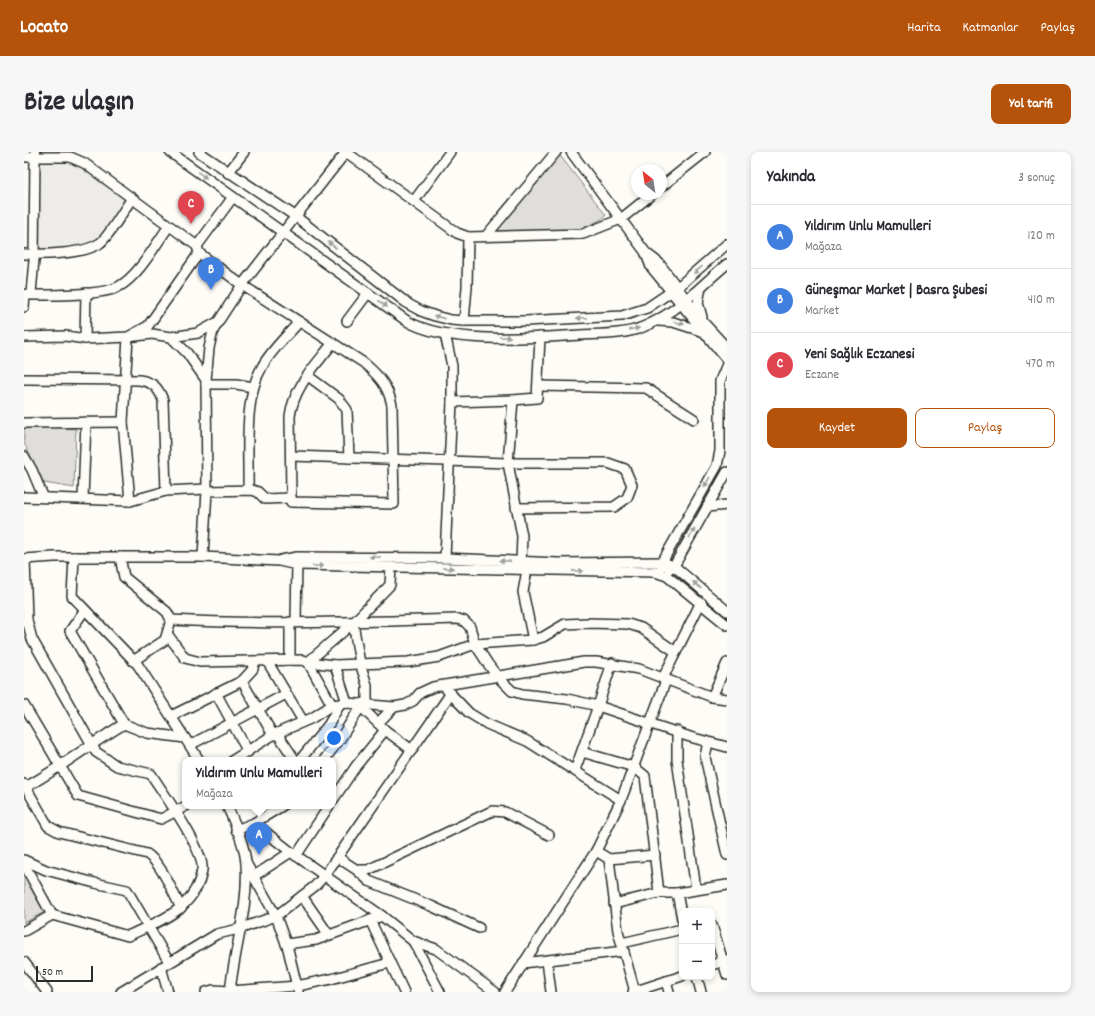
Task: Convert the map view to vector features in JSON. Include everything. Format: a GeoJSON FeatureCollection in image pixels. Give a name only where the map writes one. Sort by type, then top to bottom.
{"type":"FeatureCollection","features":[{"type":"Feature","properties":{"kind":"street"},"geometry":{"type":"LineString","coordinates":[[170,152],[368,294],[419,328],[445,334],[468,337],[540,337],[616,333],[642,328],[656,321],[684,302],[727,264]]}},
{"type":"Feature","properties":{"kind":"street"},"geometry":{"type":"LineString","coordinates":[[199,152],[228,173],[295,216],[408,304],[421,311],[451,320],[525,321],[622,316],[638,312],[675,290],[727,244]]}},
{"type":"Feature","properties":{"kind":"street"},"geometry":{"type":"LineString","coordinates":[[228,173],[244,152]]}},
{"type":"Feature","properties":{"kind":"street"},"geometry":{"type":"LineString","coordinates":[[203,557],[207,490],[206,382],[209,348],[213,331],[242,285],[346,152],[457,233],[468,237],[583,234],[621,219],[645,200]]}},
{"type":"Feature","properties":{"kind":"street"},"geometry":{"type":"LineString","coordinates":[[414,201],[450,152]]}},
{"type":"Feature","properties":{"kind":"street"},"geometry":{"type":"LineString","coordinates":[[486,236],[556,152]]}},
{"type":"Feature","properties":{"kind":"street"},"geometry":{"type":"LineString","coordinates":[[571,152],[646,253],[651,267],[675,290],[727,360]]}},
{"type":"Feature","properties":{"kind":"street"},"geometry":{"type":"LineString","coordinates":[[667,182],[705,152]]}},
{"type":"Feature","properties":{"kind":"street"},"geometry":{"type":"LineString","coordinates":[[24,157],[35,154],[70,157],[84,163],[169,226],[242,285],[332,344],[364,363],[380,376],[389,390],[392,405],[394,504],[291,502],[290,416],[292,405],[300,385],[332,344]]}},
{"type":"Feature","properties":{"kind":"street"},"geometry":{"type":"LineString","coordinates":[[24,296],[31,293],[34,255],[35,154]]}},
{"type":"Feature","properties":{"kind":"street"},"geometry":{"type":"LineString","coordinates":[[128,337],[148,326],[233,197]]}},
{"type":"Feature","properties":{"kind":"street"},"geometry":{"type":"LineString","coordinates":[[24,254],[34,255],[88,249],[101,243],[132,198]]}},
{"type":"Feature","properties":{"kind":"street"},"geometry":{"type":"LineString","coordinates":[[24,296],[86,293],[113,289],[127,281],[169,226]]}},
{"type":"Feature","properties":{"kind":"street"},"geometry":{"type":"LineString","coordinates":[[464,321],[467,287],[468,237]]}},
{"type":"Feature","properties":{"kind":"street"},"geometry":{"type":"LineString","coordinates":[[701,287],[698,303],[702,326]]}},
{"type":"Feature","properties":{"kind":"street"},"geometry":{"type":"LineString","coordinates":[[85,339],[86,293]]}},
{"type":"Feature","properties":{"kind":"street"},"geometry":{"type":"LineString","coordinates":[[347,321],[368,294]]}},
{"type":"Feature","properties":{"kind":"street"},"geometry":{"type":"LineString","coordinates":[[24,296],[24,307]]}},
{"type":"Feature","properties":{"kind":"street"},"geometry":{"type":"LineString","coordinates":[[656,321],[702,326],[727,348]]}},
{"type":"Feature","properties":{"kind":"street"},"geometry":{"type":"LineString","coordinates":[[24,337],[66,336],[85,339],[128,337],[152,334],[171,337],[198,333],[218,322]]}},
{"type":"Feature","properties":{"kind":"street"},"geometry":{"type":"LineString","coordinates":[[248,490],[250,414],[253,387],[266,359],[299,322]]}},
{"type":"Feature","properties":{"kind":"street"},"geometry":{"type":"LineString","coordinates":[[445,334],[452,366],[450,460],[445,558]]}},
{"type":"Feature","properties":{"kind":"street"},"geometry":{"type":"LineString","coordinates":[[128,337],[123,422],[130,501]]}},
{"type":"Feature","properties":{"kind":"street"},"geometry":{"type":"LineString","coordinates":[[171,337],[188,353],[206,382]]}},
{"type":"Feature","properties":{"kind":"street"},"geometry":{"type":"LineString","coordinates":[[452,402],[537,398],[540,337]]}},
{"type":"Feature","properties":{"kind":"street"},"geometry":{"type":"LineString","coordinates":[[660,573],[662,562],[717,466],[720,451],[720,381],[727,364]]}},
{"type":"Feature","properties":{"kind":"street"},"geometry":{"type":"LineString","coordinates":[[308,376],[339,399],[347,410],[350,458]]}},
{"type":"Feature","properties":{"kind":"street"},"geometry":{"type":"LineString","coordinates":[[24,379],[139,380],[153,384],[159,390],[163,400],[166,491]]}},
{"type":"Feature","properties":{"kind":"street"},"geometry":{"type":"LineString","coordinates":[[206,382],[253,387]]}},
{"type":"Feature","properties":{"kind":"street"},"geometry":{"type":"LineString","coordinates":[[538,386],[646,388],[694,419]]}},
{"type":"Feature","properties":{"kind":"street"},"geometry":{"type":"LineString","coordinates":[[513,400],[508,463],[516,508],[520,519],[522,536],[521,562]]}},
{"type":"Feature","properties":{"kind":"street"},"geometry":{"type":"LineString","coordinates":[[24,422],[123,422]]}},
{"type":"Feature","properties":{"kind":"street"},"geometry":{"type":"LineString","coordinates":[[83,498],[86,422]]}},
{"type":"Feature","properties":{"kind":"street"},"geometry":{"type":"LineString","coordinates":[[24,456],[32,470],[43,496]]}},
{"type":"Feature","properties":{"kind":"street"},"geometry":{"type":"LineString","coordinates":[[291,456],[508,463],[608,463],[625,469],[632,485],[627,498],[614,507],[516,508]]}},
{"type":"Feature","properties":{"kind":"street"},"geometry":{"type":"LineString","coordinates":[[297,561],[391,567],[660,573],[674,566],[727,472]]}},
{"type":"Feature","properties":{"kind":"street"},"geometry":{"type":"LineString","coordinates":[[24,497],[43,496],[130,501],[166,491],[248,490],[258,492],[265,499],[291,498]]}},
{"type":"Feature","properties":{"kind":"street"},"geometry":{"type":"LineString","coordinates":[[707,508],[727,506]]}},
{"type":"Feature","properties":{"kind":"street"},"geometry":{"type":"LineString","coordinates":[[24,931],[52,915],[128,936],[148,927],[180,908],[195,891],[202,870],[200,858],[176,812],[151,774],[113,764],[96,752],[90,744],[32,639],[25,620],[25,559],[74,557],[203,557],[297,561],[445,558],[521,562],[662,562],[674,566],[727,610]]}},
{"type":"Feature","properties":{"kind":"street"},"geometry":{"type":"LineString","coordinates":[[74,557],[72,596],[84,611],[133,660],[197,757]]}},
{"type":"Feature","properties":{"kind":"street"},"geometry":{"type":"LineString","coordinates":[[120,557],[124,577],[167,612],[171,620],[168,635],[165,640],[133,660]]}},
{"type":"Feature","properties":{"kind":"street"},"geometry":{"type":"LineString","coordinates":[[290,660],[297,561]]}},
{"type":"Feature","properties":{"kind":"street"},"geometry":{"type":"LineString","coordinates":[[308,662],[353,623],[390,585],[391,567]]}},
{"type":"Feature","properties":{"kind":"street"},"geometry":{"type":"LineString","coordinates":[[527,570],[523,592],[533,640]]}},
{"type":"Feature","properties":{"kind":"street"},"geometry":{"type":"LineString","coordinates":[[660,573],[701,602],[727,625]]}},
{"type":"Feature","properties":{"kind":"street"},"geometry":{"type":"LineString","coordinates":[[505,992],[596,851],[621,800],[634,767],[648,724],[665,683],[663,678],[701,602]]}},
{"type":"Feature","properties":{"kind":"street"},"geometry":{"type":"LineString","coordinates":[[84,611],[70,631],[124,724],[147,733],[187,742],[232,723],[257,708],[286,694]]}},
{"type":"Feature","properties":{"kind":"street"},"geometry":{"type":"LineString","coordinates":[[171,620],[239,624],[293,622],[353,623],[458,619],[464,621],[470,627],[476,644],[497,676],[512,691],[522,694],[567,699],[598,706],[648,724],[727,747]]}},
{"type":"Feature","properties":{"kind":"street"},"geometry":{"type":"LineString","coordinates":[[326,757],[364,705],[367,685],[360,663],[353,623]]}},
{"type":"Feature","properties":{"kind":"street"},"geometry":{"type":"LineString","coordinates":[[168,635],[185,658],[200,662],[304,660],[308,662],[335,664],[408,662],[438,658],[476,644],[533,640],[543,637],[565,624],[628,624],[641,628],[676,652]]}},
{"type":"Feature","properties":{"kind":"street"},"geometry":{"type":"LineString","coordinates":[[267,661],[303,721]]}},
{"type":"Feature","properties":{"kind":"street"},"geometry":{"type":"LineString","coordinates":[[171,716],[242,681],[253,669],[254,662]]}},
{"type":"Feature","properties":{"kind":"street"},"geometry":{"type":"LineString","coordinates":[[308,662],[339,704]]}},
{"type":"Feature","properties":{"kind":"street"},"geometry":{"type":"LineString","coordinates":[[239,757],[275,734],[312,718],[339,704],[394,707],[405,705],[413,701],[420,693],[434,687],[584,662],[612,663],[639,669],[712,697],[727,699]]}},
{"type":"Feature","properties":{"kind":"street"},"geometry":{"type":"LineString","coordinates":[[574,770],[582,752],[612,663]]}},
{"type":"Feature","properties":{"kind":"street"},"geometry":{"type":"LineString","coordinates":[[712,697],[727,663]]}},
{"type":"Feature","properties":{"kind":"street"},"geometry":{"type":"LineString","coordinates":[[299,757],[329,724],[339,704],[335,664]]}},
{"type":"Feature","properties":{"kind":"street"},"geometry":{"type":"LineString","coordinates":[[242,681],[257,708],[294,757]]}},
{"type":"Feature","properties":{"kind":"street"},"geometry":{"type":"LineString","coordinates":[[443,686],[469,713],[487,724],[527,741],[621,800]]}},
{"type":"Feature","properties":{"kind":"street"},"geometry":{"type":"LineString","coordinates":[[216,693],[248,752]]}},
{"type":"Feature","properties":{"kind":"street"},"geometry":{"type":"LineString","coordinates":[[121,992],[217,934],[239,929],[276,916],[314,886],[325,875],[450,693]]}},
{"type":"Feature","properties":{"kind":"street"},"geometry":{"type":"LineString","coordinates":[[24,705],[78,796],[161,819],[182,808]]}},
{"type":"Feature","properties":{"kind":"street"},"geometry":{"type":"LineString","coordinates":[[364,705],[381,727],[412,750]]}},
{"type":"Feature","properties":{"kind":"street"},"geometry":{"type":"LineString","coordinates":[[336,796],[394,707]]}},
{"type":"Feature","properties":{"kind":"street"},"geometry":{"type":"LineString","coordinates":[[124,724],[90,744],[61,766],[25,786],[48,826],[59,832],[147,854],[152,857],[169,883],[180,908]]}},
{"type":"Feature","properties":{"kind":"street"},"geometry":{"type":"LineString","coordinates":[[677,732],[677,760],[696,888]]}},
{"type":"Feature","properties":{"kind":"street"},"geometry":{"type":"LineString","coordinates":[[708,742],[706,757],[727,855]]}},
{"type":"Feature","properties":{"kind":"street"},"geometry":{"type":"LineString","coordinates":[[582,752],[634,767],[645,776],[659,893]]}},
{"type":"Feature","properties":{"kind":"street"},"geometry":{"type":"LineString","coordinates":[[228,809],[246,863],[276,916],[286,944],[298,989]]}},
{"type":"Feature","properties":{"kind":"street"},"geometry":{"type":"LineString","coordinates":[[236,830],[254,823],[277,809]]}},
{"type":"Feature","properties":{"kind":"street"},"geometry":{"type":"LineString","coordinates":[[254,876],[294,854],[327,809]]}},
{"type":"Feature","properties":{"kind":"street"},"geometry":{"type":"LineString","coordinates":[[357,870],[368,870],[492,811],[505,812],[549,835]]}},
{"type":"Feature","properties":{"kind":"street"},"geometry":{"type":"LineString","coordinates":[[254,823],[294,854],[382,916],[413,941],[436,949],[495,992]]}},
{"type":"Feature","properties":{"kind":"street"},"geometry":{"type":"LineString","coordinates":[[596,851],[609,859],[655,855]]}},
{"type":"Feature","properties":{"kind":"street"},"geometry":{"type":"LineString","coordinates":[[337,857],[357,870],[369,881],[431,906],[479,928]]}},
{"type":"Feature","properties":{"kind":"street"},"geometry":{"type":"LineString","coordinates":[[609,859],[618,931],[634,992],[679,977]]}},
{"type":"Feature","properties":{"kind":"street"},"geometry":{"type":"LineString","coordinates":[[24,860],[46,870],[95,884],[127,890],[170,962]]}},
{"type":"Feature","properties":{"kind":"street"},"geometry":{"type":"LineString","coordinates":[[230,991],[246,892],[246,863]]}},
{"type":"Feature","properties":{"kind":"street"},"geometry":{"type":"LineString","coordinates":[[24,864],[52,915]]}},
{"type":"Feature","properties":{"kind":"street"},"geometry":{"type":"LineString","coordinates":[[614,904],[659,893],[677,893],[696,888],[727,884]]}},
{"type":"Feature","properties":{"kind":"street"},"geometry":{"type":"LineString","coordinates":[[677,893],[680,908]]}},
{"type":"Feature","properties":{"kind":"street"},"geometry":{"type":"LineString","coordinates":[[302,896],[329,935]]}},
{"type":"Feature","properties":{"kind":"street"},"geometry":{"type":"LineString","coordinates":[[286,944],[316,940],[382,916]]}},
{"type":"Feature","properties":{"kind":"street"},"geometry":{"type":"LineString","coordinates":[[370,920],[404,992]]}},
{"type":"Feature","properties":{"kind":"street"},"geometry":{"type":"LineString","coordinates":[[523,963],[623,947],[679,931]]}},
{"type":"Feature","properties":{"kind":"street"},"geometry":{"type":"LineString","coordinates":[[715,933],[726,961],[727,975]]}},
{"type":"Feature","properties":{"kind":"street"},"geometry":{"type":"LineString","coordinates":[[413,941],[440,992]]}},
{"type":"Feature","properties":{"kind":"street"},"geometry":{"type":"LineString","coordinates":[[547,960],[550,992]]}},
{"type":"Feature","properties":{"kind":"street"},"geometry":{"type":"LineString","coordinates":[[715,964],[726,961]]}},
{"type":"Feature","properties":{"kind":"street"},"geometry":{"type":"LineString","coordinates":[[24,962],[47,992]]}},
{"type":"Feature","properties":{"kind":"street"},"geometry":{"type":"LineString","coordinates":[[206,992],[213,990],[298,989],[389,962]]}},
{"type":"Feature","properties":{"kind":"street"},"geometry":{"type":"LineString","coordinates":[[161,967],[168,992]]}},
{"type":"Feature","properties":{"kind":"street"},"geometry":{"type":"LineString","coordinates":[[698,980],[701,992]]}},
{"type":"Feature","properties":{"kind":"street"},"geometry":{"type":"LineString","coordinates":[[666,981],[668,992]]}},
{"type":"Feature","properties":{"kind":"shaded area"},"geometry":{"type":"Polygon","coordinates":[[[558,153],[606,215],[602,219],[582,229],[493,233],[558,153]]]}},
{"type":"Feature","properties":{"kind":"shaded area"},"geometry":{"type":"Polygon","coordinates":[[[39,161],[74,161],[126,197],[99,238],[89,244],[71,249],[41,250],[37,245],[39,161]]]}},
{"type":"Feature","properties":{"kind":"shaded area"},"geometry":{"type":"Polygon","coordinates":[[[24,425],[76,429],[74,488],[44,483],[24,443],[24,425]]]}},
{"type":"Feature","properties":{"kind":"shaded area"},"geometry":{"type":"Polygon","coordinates":[[[24,876],[44,912],[24,923],[24,876]]]}},
{"type":"Feature","properties":{"kind":"place","name":"Yeni Sağlık Eczanesi"},"geometry":{"type":"Point","coordinates":[191,224]}},
{"type":"Feature","properties":{"kind":"place","name":"Güneşmar Market | Basra Şubesi"},"geometry":{"type":"Point","coordinates":[211,290]}},
{"type":"Feature","properties":{"kind":"place","name":"Yıldırım Unlu Mamulleri"},"geometry":{"type":"Point","coordinates":[259,855]}}]}
